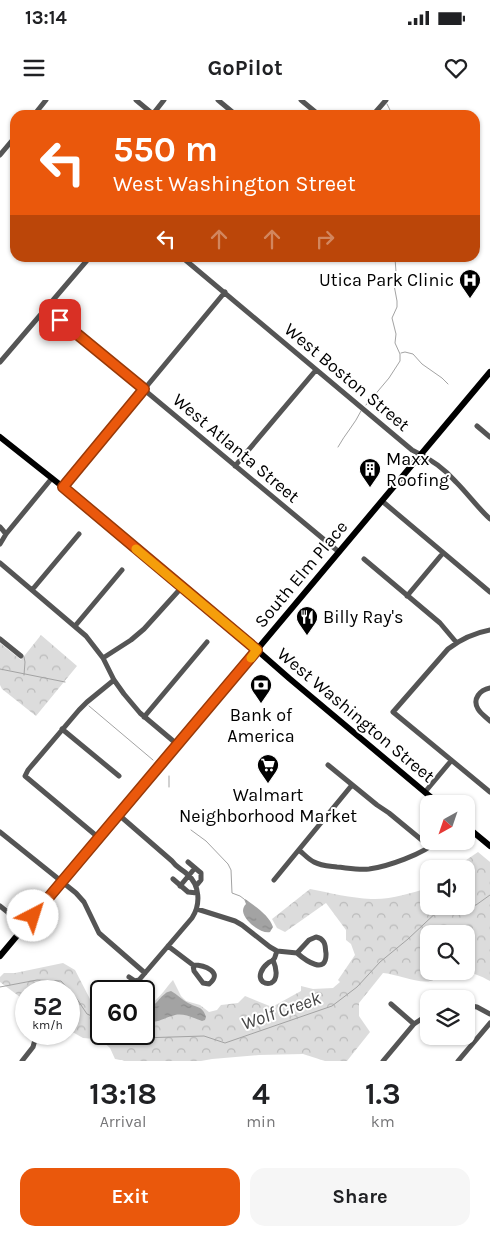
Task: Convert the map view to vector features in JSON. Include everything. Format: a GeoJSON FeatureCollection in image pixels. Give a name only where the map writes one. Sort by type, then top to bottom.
{"type":"FeatureCollection","features":[{"type":"Feature","properties":{"kind":"main road","name":"South Elm Place"},"geometry":{"type":"LineString","coordinates":[[0,956],[490,372]]}},
{"type":"Feature","properties":{"kind":"main road","name":"West Washington Street"},"geometry":{"type":"LineString","coordinates":[[0,437],[63,487],[428,795]]}},
{"type":"Feature","properties":{"kind":"main road"},"geometry":{"type":"LineString","coordinates":[[475,834],[490,846]]}},
{"type":"Feature","properties":{"kind":"street"},"geometry":{"type":"LineString","coordinates":[[38,110],[46,100]]}},
{"type":"Feature","properties":{"kind":"street"},"geometry":{"type":"LineString","coordinates":[[136,100],[147,110]]}},
{"type":"Feature","properties":{"kind":"street"},"geometry":{"type":"LineString","coordinates":[[218,100],[230,110]]}},
{"type":"Feature","properties":{"kind":"street"},"geometry":{"type":"LineString","coordinates":[[301,100],[312,110]]}},
{"type":"Feature","properties":{"kind":"street"},"geometry":{"type":"LineString","coordinates":[[377,110],[386,100]]}},
{"type":"Feature","properties":{"kind":"street"},"geometry":{"type":"LineString","coordinates":[[0,155],[10,143]]}},
{"type":"Feature","properties":{"kind":"street"},"geometry":{"type":"LineString","coordinates":[[0,362],[86,262]]}},
{"type":"Feature","properties":{"kind":"street","name":"West Boston Street"},"geometry":{"type":"LineString","coordinates":[[189,262],[412,450],[430,459],[452,477],[490,520]]}},
{"type":"Feature","properties":{"kind":"street"},"geometry":{"type":"LineString","coordinates":[[63,487],[224,292]]}},
{"type":"Feature","properties":{"kind":"street","name":"West Atlanta Street"},"geometry":{"type":"LineString","coordinates":[[46,308],[338,552]]}},
{"type":"Feature","properties":{"kind":"street"},"geometry":{"type":"LineString","coordinates":[[235,466],[316,370]]}},
{"type":"Feature","properties":{"kind":"street"},"geometry":{"type":"LineString","coordinates":[[477,426],[490,437]]}},
{"type":"Feature","properties":{"kind":"street"},"geometry":{"type":"LineString","coordinates":[[0,544],[52,478]]}},
{"type":"Feature","properties":{"kind":"street"},"geometry":{"type":"LineString","coordinates":[[382,501],[490,592]]}},
{"type":"Feature","properties":{"kind":"street"},"geometry":{"type":"LineString","coordinates":[[0,527],[6,534]]}},
{"type":"Feature","properties":{"kind":"street"},"geometry":{"type":"LineString","coordinates":[[32,590],[79,534]]}},
{"type":"Feature","properties":{"kind":"street"},"geometry":{"type":"LineString","coordinates":[[406,596],[443,553]]}},
{"type":"Feature","properties":{"kind":"street"},"geometry":{"type":"LineString","coordinates":[[364,559],[440,623],[456,642]]}},
{"type":"Feature","properties":{"kind":"street"},"geometry":{"type":"LineString","coordinates":[[0,563],[75,626],[92,643],[124,694],[144,717],[178,745]]}},
{"type":"Feature","properties":{"kind":"street"},"geometry":{"type":"LineString","coordinates":[[75,626],[122,570]]}},
{"type":"Feature","properties":{"kind":"street"},"geometry":{"type":"LineString","coordinates":[[103,658],[144,629],[182,587]]}},
{"type":"Feature","properties":{"kind":"street"},"geometry":{"type":"LineString","coordinates":[[490,630],[467,636],[456,642],[443,653],[393,712],[490,792]]}},
{"type":"Feature","properties":{"kind":"street"},"geometry":{"type":"LineString","coordinates":[[0,639],[21,656]]}},
{"type":"Feature","properties":{"kind":"street"},"geometry":{"type":"LineString","coordinates":[[144,717],[207,642]]}},
{"type":"Feature","properties":{"kind":"street"},"geometry":{"type":"LineString","coordinates":[[99,838],[25,776],[62,729],[87,702],[114,680]]}},
{"type":"Feature","properties":{"kind":"street"},"geometry":{"type":"LineString","coordinates":[[490,688],[481,691],[476,699],[477,708],[490,720]]}},
{"type":"Feature","properties":{"kind":"street"},"geometry":{"type":"LineString","coordinates":[[62,729],[119,776]]}},
{"type":"Feature","properties":{"kind":"street"},"geometry":{"type":"LineString","coordinates":[[425,792],[451,761]]}},
{"type":"Feature","properties":{"kind":"street"},"geometry":{"type":"LineString","coordinates":[[328,765],[376,805],[420,836]]}},
{"type":"Feature","properties":{"kind":"street"},"geometry":{"type":"LineString","coordinates":[[274,880],[352,785]]}},
{"type":"Feature","properties":{"kind":"street"},"geometry":{"type":"LineString","coordinates":[[119,815],[172,861],[177,868],[189,876],[196,886],[197,893],[197,909],[192,918],[137,982],[129,978]]}},
{"type":"Feature","properties":{"kind":"street"},"geometry":{"type":"LineString","coordinates":[[0,832],[76,893],[84,902],[99,933],[146,973]]}},
{"type":"Feature","properties":{"kind":"street"},"geometry":{"type":"LineString","coordinates":[[299,850],[314,862],[322,865],[356,869],[368,869],[390,864],[422,850]]}},
{"type":"Feature","properties":{"kind":"street"},"geometry":{"type":"LineString","coordinates":[[188,862],[199,871],[201,876],[201,880],[196,886]]}},
{"type":"Feature","properties":{"kind":"street"},"geometry":{"type":"LineString","coordinates":[[180,886],[195,868]]}},
{"type":"Feature","properties":{"kind":"street"},"geometry":{"type":"LineString","coordinates":[[173,880],[188,892],[197,893]]}},
{"type":"Feature","properties":{"kind":"street"},"geometry":{"type":"LineString","coordinates":[[0,906],[25,926]]}},
{"type":"Feature","properties":{"kind":"street"},"geometry":{"type":"LineString","coordinates":[[197,909],[235,921],[277,952],[297,953],[315,965],[320,965],[326,958],[324,942],[316,937],[309,940],[297,953]]}},
{"type":"Feature","properties":{"kind":"street"},"geometry":{"type":"LineString","coordinates":[[168,946],[193,966]]}},
{"type":"Feature","properties":{"kind":"street"},"geometry":{"type":"LineString","coordinates":[[273,960],[277,952]]}},
{"type":"Feature","properties":{"kind":"street"},"geometry":{"type":"LineString","coordinates":[[391,1004],[414,1024]]}},
{"type":"Feature","properties":{"kind":"street"},"geometry":{"type":"LineString","coordinates":[[475,1007],[490,1014]]}},
{"type":"Feature","properties":{"kind":"street"},"geometry":{"type":"LineString","coordinates":[[383,1061],[414,1024],[420,1020]]}},
{"type":"Feature","properties":{"kind":"street"},"geometry":{"type":"LineString","coordinates":[[458,1061],[490,1023]]}},
{"type":"Feature","properties":{"kind":"street"},"geometry":{"type":"LineString","coordinates":[[22,1061],[34,1045]]}},
{"type":"Feature","properties":{"kind":"green space"},"geometry":{"type":"Polygon","coordinates":[[[41,635],[77,666],[36,716],[2,689],[0,685],[0,643],[21,660],[41,635]]]}},
{"type":"Feature","properties":{"kind":"green space"},"geometry":{"type":"Polygon","coordinates":[[[478,852],[490,862],[490,981],[475,974],[475,925],[420,925],[420,980],[434,980],[425,982],[383,973],[359,1003],[359,1016],[370,1032],[347,1061],[325,1061],[303,1054],[259,1055],[201,1061],[124,1061],[115,1059],[107,1045],[155,1045],[155,1001],[173,980],[181,996],[186,1001],[200,1005],[209,1012],[217,1010],[221,1005],[238,1003],[245,996],[272,1007],[301,991],[301,986],[313,989],[333,988],[340,982],[338,980],[355,955],[351,944],[346,940],[346,930],[326,903],[285,932],[277,928],[272,919],[310,889],[371,899],[400,896],[420,890],[420,915],[475,915],[475,860],[466,860],[478,852]]]}},
{"type":"Feature","properties":{"kind":"green space"},"geometry":{"type":"Polygon","coordinates":[[[63,963],[75,970],[90,999],[90,1039],[80,1036],[80,980],[15,980],[15,993],[0,982],[0,977],[4,973],[15,973],[63,963]]]}},
{"type":"Feature","properties":{"kind":"water"},"geometry":{"type":"Polygon","coordinates":[[[244,899],[269,919],[273,927],[270,932],[258,929],[246,919],[243,911],[246,904],[244,899]]]}},
{"type":"Feature","properties":{"kind":"water"},"geometry":{"type":"Polygon","coordinates":[[[171,991],[186,1002],[201,1009],[205,1013],[205,1020],[202,1021],[189,1016],[178,1015],[155,1021],[155,1004],[171,991]]]}},
{"type":"Feature","properties":{"kind":"waterway"},"geometry":{"type":"LineString","coordinates":[[387,104],[390,110]]}},
{"type":"Feature","properties":{"kind":"waterway"},"geometry":{"type":"LineString","coordinates":[[366,405],[389,378],[400,361],[400,354],[395,343],[396,334],[392,318],[397,307],[394,285],[399,277],[396,272],[395,262]]}},
{"type":"Feature","properties":{"kind":"waterway"},"geometry":{"type":"LineString","coordinates":[[401,353],[413,354],[422,364],[448,384]]}},
{"type":"Feature","properties":{"kind":"waterway"},"geometry":{"type":"LineString","coordinates":[[338,447],[361,411]]}},
{"type":"Feature","properties":{"kind":"waterway"},"geometry":{"type":"LineString","coordinates":[[24,657],[24,675]]}},
{"type":"Feature","properties":{"kind":"waterway"},"geometry":{"type":"LineString","coordinates":[[0,669],[65,682]]}},
{"type":"Feature","properties":{"kind":"waterway"},"geometry":{"type":"LineString","coordinates":[[89,706],[153,760]]}},
{"type":"Feature","properties":{"kind":"waterway"},"geometry":{"type":"LineString","coordinates":[[169,776],[169,787]]}},
{"type":"Feature","properties":{"kind":"waterway"},"geometry":{"type":"LineString","coordinates":[[191,830],[206,841],[228,864],[231,870],[232,893],[244,899]]}},
{"type":"Feature","properties":{"kind":"waterway","name":"Wolf Creek"},"geometry":{"type":"LineString","coordinates":[[155,1038],[204,1036],[225,1043],[332,1006],[357,987],[380,962],[440,909],[476,905],[490,895]]}},
{"type":"Feature","properties":{"kind":"waterway","name":"Wolf Creek"},"geometry":{"type":"LineString","coordinates":[[0,987],[37,980],[61,981],[90,1015]]}},
{"type":"Feature","properties":{"kind":"slow traffic"},"geometry":{"type":"LineString","coordinates":[[136,549],[257,650],[251,658]]}},
{"type":"Feature","properties":{"kind":"place","name":"Utica Park Clinic"},"geometry":{"type":"Point","coordinates":[470,299]}},
{"type":"Feature","properties":{"kind":"place","name":"Maxx Roofing"},"geometry":{"type":"Point","coordinates":[370,488]}},
{"type":"Feature","properties":{"kind":"place","name":"Billy Ray's"},"geometry":{"type":"Point","coordinates":[307,636]}},
{"type":"Feature","properties":{"kind":"place","name":"Bank of America"},"geometry":{"type":"Point","coordinates":[261,704]}},
{"type":"Feature","properties":{"kind":"place","name":"Walmart Neighborhood Market"},"geometry":{"type":"Point","coordinates":[268,784]}},
{"type":"Feature","properties":{"kind":"route"},"geometry":{"type":"LineString","coordinates":[[33,916],[257,650],[63,487],[144,389],[60,320]]}}]}
